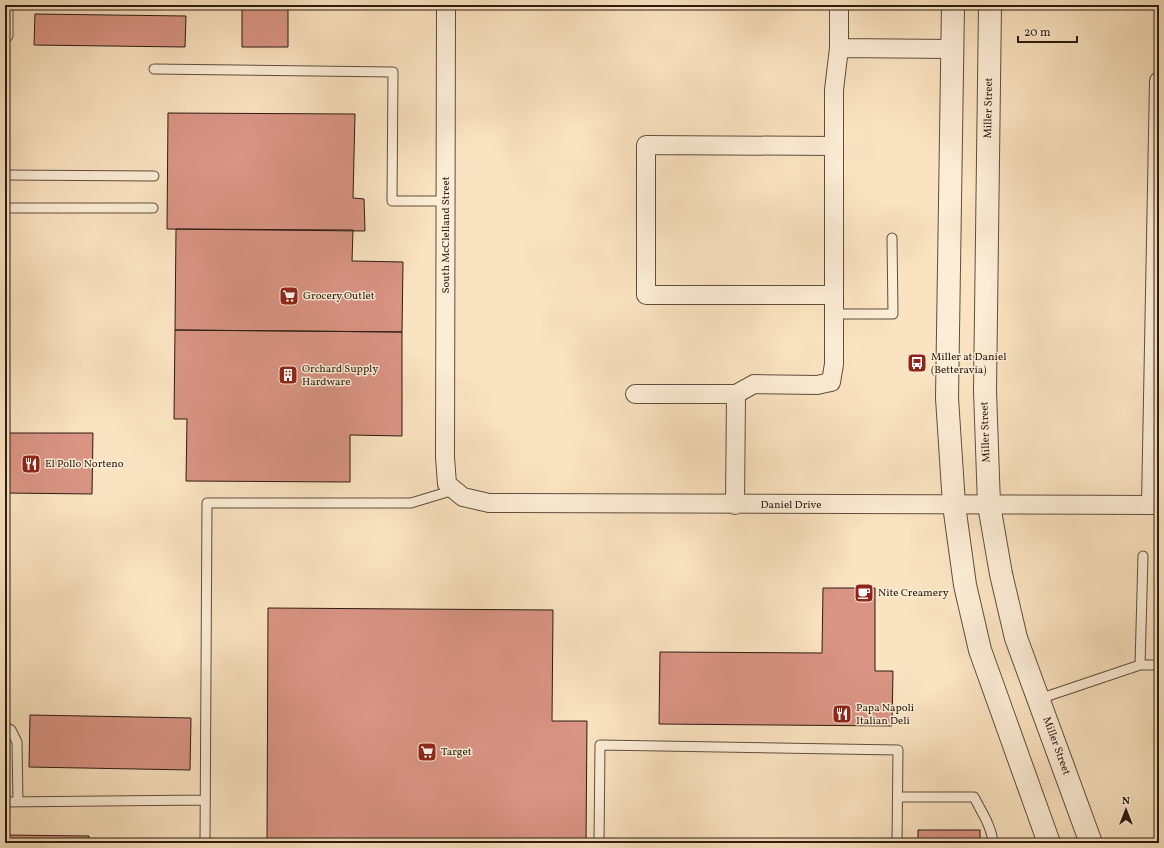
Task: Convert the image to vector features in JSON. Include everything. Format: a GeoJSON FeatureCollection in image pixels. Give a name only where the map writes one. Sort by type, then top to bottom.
{"type":"FeatureCollection","features":[{"type":"Feature","properties":{"kind":"street","name":"South McClelland Street"},"geometry":{"type":"LineString","coordinates":[[446,5],[445,458],[447,465],[447,484],[454,490]]}},
{"type":"Feature","properties":{"kind":"street"},"geometry":{"type":"LineString","coordinates":[[635,394],[736,394],[754,384],[817,385],[831,382],[834,364],[834,90],[839,48],[839,5]]}},
{"type":"Feature","properties":{"kind":"street"},"geometry":{"type":"LineString","coordinates":[[953,5],[947,398],[954,505],[965,585],[980,650],[1049,843]]}},
{"type":"Feature","properties":{"kind":"street","name":"Miller Street"},"geometry":{"type":"LineString","coordinates":[[990,5],[984,391],[989,505],[1001,574],[1016,638],[1091,843]]}},
{"type":"Feature","properties":{"kind":"street"},"geometry":{"type":"LineString","coordinates":[[839,48],[953,49]]}},
{"type":"Feature","properties":{"kind":"street"},"geometry":{"type":"LineString","coordinates":[[1155,505],[1159,81]]}},
{"type":"Feature","properties":{"kind":"street"},"geometry":{"type":"LineString","coordinates":[[834,146],[646,146],[646,295],[834,295]]}},
{"type":"Feature","properties":{"kind":"street"},"geometry":{"type":"LineString","coordinates":[[735,505],[736,394]]}},
{"type":"Feature","properties":{"kind":"street","name":"Daniel Drive"},"geometry":{"type":"LineString","coordinates":[[454,490],[463,497],[489,504],[1155,505]]}},
{"type":"Feature","properties":{"kind":"lane"},"geometry":{"type":"LineString","coordinates":[[5,36],[8,36],[8,5]]}},
{"type":"Feature","properties":{"kind":"lane"},"geometry":{"type":"LineString","coordinates":[[154,70],[393,72],[392,201],[446,201]]}},
{"type":"Feature","properties":{"kind":"lane"},"geometry":{"type":"LineString","coordinates":[[5,175],[154,176]]}},
{"type":"Feature","properties":{"kind":"lane"},"geometry":{"type":"LineString","coordinates":[[5,208],[153,208]]}},
{"type":"Feature","properties":{"kind":"lane"},"geometry":{"type":"LineString","coordinates":[[834,314],[893,314],[892,238]]}},
{"type":"Feature","properties":{"kind":"lane"},"geometry":{"type":"LineString","coordinates":[[205,843],[206,503],[411,503],[454,490]]}},
{"type":"Feature","properties":{"kind":"lane"},"geometry":{"type":"LineString","coordinates":[[1140,665],[1143,556]]}},
{"type":"Feature","properties":{"kind":"lane"},"geometry":{"type":"LineString","coordinates":[[1039,699],[1140,665],[1159,666]]}},
{"type":"Feature","properties":{"kind":"lane"},"geometry":{"type":"LineString","coordinates":[[5,727],[11,730],[18,742],[18,802]]}},
{"type":"Feature","properties":{"kind":"lane"},"geometry":{"type":"LineString","coordinates":[[598,843],[600,745],[898,750],[897,843]]}},
{"type":"Feature","properties":{"kind":"lane"},"geometry":{"type":"LineString","coordinates":[[898,797],[974,797],[989,828],[993,843]]}},
{"type":"Feature","properties":{"kind":"lane"},"geometry":{"type":"LineString","coordinates":[[5,802],[205,800]]}},
{"type":"Feature","properties":{"kind":"building"},"geometry":{"type":"Polygon","coordinates":[[[242,5],[288,5],[288,47],[242,47],[242,5]]]}},
{"type":"Feature","properties":{"kind":"building"},"geometry":{"type":"Polygon","coordinates":[[[35,14],[186,16],[185,47],[34,45],[35,14]]]}},
{"type":"Feature","properties":{"kind":"building"},"geometry":{"type":"Polygon","coordinates":[[[168,113],[355,114],[353,198],[364,199],[365,231],[167,229],[168,113]]]}},
{"type":"Feature","properties":{"kind":"building","name":"Grocery Outlet"},"geometry":{"type":"Polygon","coordinates":[[[176,229],[353,230],[352,261],[403,262],[402,332],[175,330],[176,229]]]}},
{"type":"Feature","properties":{"kind":"building","name":"Orchard Supply Hardware"},"geometry":{"type":"Polygon","coordinates":[[[175,330],[402,332],[402,436],[350,435],[350,482],[186,481],[187,419],[174,419],[175,330]]]}},
{"type":"Feature","properties":{"kind":"building"},"geometry":{"type":"Polygon","coordinates":[[[5,433],[93,433],[92,494],[5,493],[5,433]]]}},
{"type":"Feature","properties":{"kind":"building"},"geometry":{"type":"Polygon","coordinates":[[[823,588],[875,588],[875,671],[893,671],[892,726],[659,724],[660,652],[822,653],[823,588]]]}},
{"type":"Feature","properties":{"kind":"building"},"geometry":{"type":"Polygon","coordinates":[[[268,608],[553,610],[552,721],[587,721],[586,843],[267,843],[268,608]]]}},
{"type":"Feature","properties":{"kind":"building"},"geometry":{"type":"Polygon","coordinates":[[[30,715],[191,718],[190,770],[29,767],[30,715]]]}},
{"type":"Feature","properties":{"kind":"building"},"geometry":{"type":"Polygon","coordinates":[[[918,830],[980,830],[980,843],[918,843],[918,830]]]}},
{"type":"Feature","properties":{"kind":"building"},"geometry":{"type":"Polygon","coordinates":[[[5,835],[89,836],[89,843],[5,843],[5,835]]]}},
{"type":"Feature","properties":{"kind":"place","name":"Grocery Outlet"},"geometry":{"type":"Point","coordinates":[289,296]}},
{"type":"Feature","properties":{"kind":"place","name":"Miller at Daniel (Betteravia)"},"geometry":{"type":"Point","coordinates":[917,363]}},
{"type":"Feature","properties":{"kind":"place","name":"Orchard Supply Hardware"},"geometry":{"type":"Point","coordinates":[288,375]}},
{"type":"Feature","properties":{"kind":"place","name":"El Pollo Norteno"},"geometry":{"type":"Point","coordinates":[31,464]}},
{"type":"Feature","properties":{"kind":"place","name":"Nite Creamery"},"geometry":{"type":"Point","coordinates":[864,593]}},
{"type":"Feature","properties":{"kind":"place","name":"Papa Napoli Italian Deli"},"geometry":{"type":"Point","coordinates":[842,714]}},
{"type":"Feature","properties":{"kind":"place","name":"Target"},"geometry":{"type":"Point","coordinates":[427,752]}}]}
